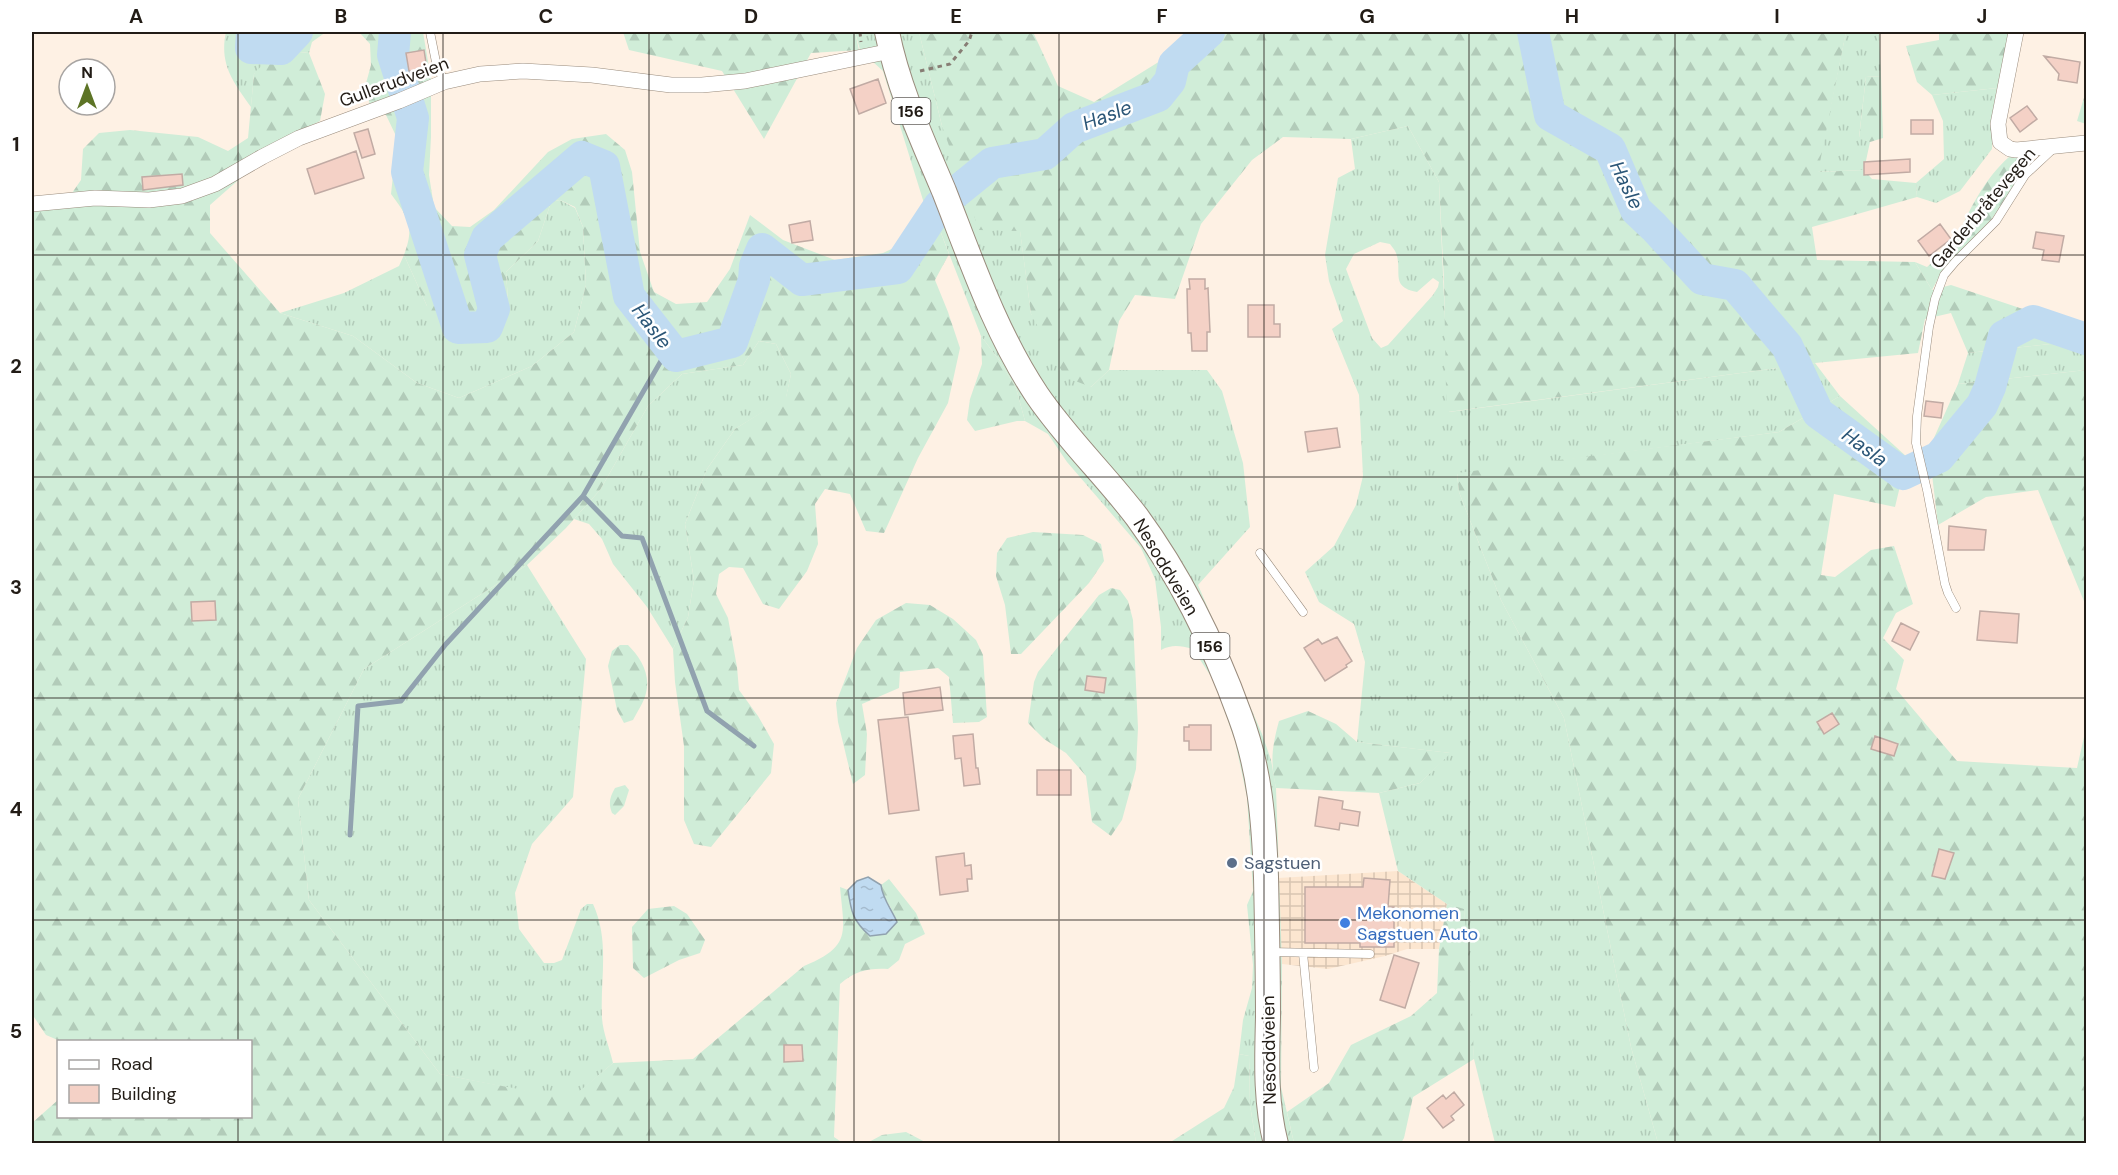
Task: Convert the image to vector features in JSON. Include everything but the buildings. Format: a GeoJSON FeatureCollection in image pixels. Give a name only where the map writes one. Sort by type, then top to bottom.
{"type":"FeatureCollection","features":[{"type":"Feature","properties":{"kind":"main road","name":"Nesoddveien"},"geometry":{"type":"LineString","coordinates":[[889,41],[906,99],[1004,334],[1036,393],[1059,425],[1137,518],[1156,545],[1190,603],[1222,671],[1251,747],[1260,790],[1264,826],[1268,952],[1268,1090],[1270,1119],[1276,1143]]}},
{"type":"Feature","properties":{"kind":"street"},"geometry":{"type":"LineString","coordinates":[[2016,32],[1998,131],[2000,142],[2010,149],[2034,149],[2086,143]]}},
{"type":"Feature","properties":{"kind":"street","name":"Gullerudveien"},"geometry":{"type":"LineString","coordinates":[[32,204],[66,199],[149,200],[182,196],[215,184],[300,138],[444,82],[480,74],[524,71],[592,75],[672,85],[710,85],[814,68],[889,41]]}},
{"type":"Feature","properties":{"kind":"lane"},"geometry":{"type":"LineString","coordinates":[[430,32],[436,62],[444,82]]}},
{"type":"Feature","properties":{"kind":"lane","name":"Garderbråtevegen"},"geometry":{"type":"LineString","coordinates":[[1956,608],[1945,584],[1916,443],[1917,416],[1929,327],[1941,283],[1955,262],[1996,221],[2025,175],[2056,146]]}},
{"type":"Feature","properties":{"kind":"lane"},"geometry":{"type":"LineString","coordinates":[[1260,553],[1304,612]]}},
{"type":"Feature","properties":{"kind":"lane"},"geometry":{"type":"LineString","coordinates":[[1268,952],[1370,954]]}},
{"type":"Feature","properties":{"kind":"lane"},"geometry":{"type":"LineString","coordinates":[[1304,953],[1314,1068]]}},
{"type":"Feature","properties":{"kind":"path"},"geometry":{"type":"LineString","coordinates":[[920,71],[950,64],[969,41],[972,32]]}},
{"type":"Feature","properties":{"kind":"shaded area"},"geometry":{"type":"Polygon","coordinates":[[[1398,871],[1447,904],[1439,949],[1407,949],[1328,969],[1282,964],[1278,878],[1398,871]]]}},
{"type":"Feature","properties":{"kind":"green space"},"geometry":{"type":"Polygon","coordinates":[[[226,32],[326,32],[312,42],[309,53],[290,51],[254,74],[251,107],[233,81],[226,63],[224,43],[226,32]]]}},
{"type":"Feature","properties":{"kind":"green space"},"geometry":{"type":"Polygon","coordinates":[[[359,32],[423,32],[431,79],[429,175],[434,207],[452,226],[470,227],[494,210],[548,152],[572,139],[606,134],[625,150],[632,172],[640,252],[654,292],[676,304],[707,302],[730,269],[750,215],[783,240],[835,260],[883,253],[902,244],[927,213],[936,220],[949,254],[935,280],[960,348],[948,403],[918,458],[884,533],[866,531],[850,494],[825,489],[815,504],[818,544],[807,571],[779,609],[763,604],[743,568],[729,567],[719,574],[716,594],[728,618],[739,690],[758,716],[774,744],[771,773],[711,847],[694,844],[684,820],[684,746],[673,649],[688,617],[694,580],[685,524],[707,469],[735,429],[786,397],[791,374],[776,344],[759,341],[743,365],[682,374],[648,406],[600,490],[566,528],[527,565],[364,669],[298,799],[309,900],[440,1074],[570,1099],[613,1063],[693,1059],[804,966],[830,952],[838,944],[843,927],[840,887],[848,890],[850,903],[891,908],[882,894],[881,885],[889,879],[916,913],[925,934],[905,944],[899,960],[888,969],[862,971],[840,984],[834,1137],[843,1143],[32,1144],[32,1123],[57,1101],[57,1118],[252,1118],[252,1040],[58,1040],[46,1035],[32,1014],[32,199],[72,193],[81,180],[83,149],[99,133],[130,130],[198,137],[228,151],[248,138],[254,74],[264,63],[290,51],[309,53],[325,94],[320,121],[285,139],[210,205],[210,233],[280,313],[353,336],[417,383],[459,398],[532,366],[574,332],[586,285],[583,227],[575,207],[560,200],[551,202],[538,241],[506,272],[509,314],[497,332],[464,344],[443,335],[404,255],[409,236],[408,222],[391,194],[397,138],[386,115],[370,105],[365,87],[371,65],[370,44],[359,32]]]}},
{"type":"Feature","properties":{"kind":"green space"},"geometry":{"type":"Polygon","coordinates":[[[623,32],[855,32],[859,50],[811,53],[764,139],[722,71],[629,50],[623,32]]]}},
{"type":"Feature","properties":{"kind":"green space"},"geometry":{"type":"Polygon","coordinates":[[[855,32],[919,32],[942,126],[1020,230],[1031,314],[1091,387],[1109,370],[1207,370],[1222,391],[1243,463],[1250,527],[1198,585],[1262,734],[1271,760],[1276,788],[1282,964],[1281,1087],[1294,1143],[1256,1143],[1250,1105],[1249,1056],[1239,1054],[1243,1020],[1252,988],[1253,965],[1247,905],[1253,891],[1247,797],[1235,741],[1214,681],[1193,649],[1177,646],[1161,650],[1161,627],[1155,579],[1141,548],[1067,462],[1048,434],[1025,421],[1016,388],[981,336],[936,220],[927,213],[883,71],[860,50],[855,32]]]}},
{"type":"Feature","properties":{"kind":"green space"},"geometry":{"type":"Polygon","coordinates":[[[919,32],[1033,32],[1058,86],[1094,102],[1207,32],[1846,32],[1818,172],[1864,170],[1872,179],[1916,183],[1917,197],[1812,227],[1817,260],[1915,262],[1932,290],[1951,285],[2086,330],[2086,340],[1968,353],[1951,313],[1925,319],[1918,353],[1815,363],[1448,412],[1439,182],[1408,126],[1351,139],[1283,137],[1252,160],[1201,224],[1175,299],[1135,295],[1119,321],[1109,370],[1091,387],[1065,377],[1031,314],[1020,231],[979,230],[942,126],[919,32]]]}},
{"type":"Feature","properties":{"kind":"green space"},"geometry":{"type":"Polygon","coordinates":[[[1846,32],[1879,32],[1881,76],[1866,77],[1859,137],[1870,142],[1864,170],[1817,172],[1846,32]]]}},
{"type":"Feature","properties":{"kind":"green space"},"geometry":{"type":"Polygon","coordinates":[[[1939,32],[2018,32],[2010,82],[1997,88],[1932,95],[1917,82],[1906,46],[1939,40],[1939,32]]]}},
{"type":"Feature","properties":{"kind":"green space"},"geometry":{"type":"Polygon","coordinates":[[[1881,76],[1883,138],[1870,142],[1859,138],[1866,77],[1881,76]]]}},
{"type":"Feature","properties":{"kind":"green space"},"geometry":{"type":"Polygon","coordinates":[[[1997,88],[1993,111],[1992,149],[1960,191],[1936,203],[1917,197],[1916,183],[1944,159],[1943,121],[1932,95],[1997,88]]]}},
{"type":"Feature","properties":{"kind":"green space"},"geometry":{"type":"Polygon","coordinates":[[[2086,91],[2086,124],[2077,121],[2086,91]]]}},
{"type":"Feature","properties":{"kind":"green space"},"geometry":{"type":"Polygon","coordinates":[[[1408,126],[1439,182],[1449,412],[1815,363],[1840,396],[1779,432],[1457,474],[1459,492],[1501,600],[1564,718],[1631,1047],[1658,1143],[1495,1143],[1474,1059],[1464,910],[1447,904],[1398,871],[1379,793],[1420,783],[1450,753],[1357,742],[1365,662],[1354,624],[1319,602],[1305,572],[1334,546],[1356,505],[1363,476],[1359,395],[1332,329],[1343,321],[1329,281],[1325,255],[1338,178],[1355,169],[1351,139],[1408,126]],[[1380,242],[1354,254],[1346,269],[1372,338],[1381,348],[1388,345],[1433,295],[1439,282],[1433,278],[1417,292],[1408,290],[1400,282],[1398,260],[1390,244],[1380,242]]]}},
{"type":"Feature","properties":{"kind":"green space"},"geometry":{"type":"Polygon","coordinates":[[[2009,157],[2022,159],[2027,167],[1991,220],[1965,250],[1956,241],[1966,218],[1992,175],[2009,157]]]}},
{"type":"Feature","properties":{"kind":"green space"},"geometry":{"type":"Polygon","coordinates":[[[560,200],[575,208],[583,227],[586,285],[574,332],[532,366],[459,398],[417,383],[353,336],[280,313],[344,293],[399,266],[404,255],[427,306],[509,314],[506,272],[538,241],[551,202],[560,200]]]}},
{"type":"Feature","properties":{"kind":"green space"},"geometry":{"type":"Polygon","coordinates":[[[1956,241],[1965,250],[1942,271],[1932,290],[1915,262],[1927,267],[1956,241]]]}},
{"type":"Feature","properties":{"kind":"green space"},"geometry":{"type":"Polygon","coordinates":[[[981,336],[1016,388],[1025,421],[975,431],[967,420],[970,399],[982,364],[981,336]]]}},
{"type":"Feature","properties":{"kind":"green space"},"geometry":{"type":"Polygon","coordinates":[[[2086,340],[2086,370],[1958,384],[1968,353],[2086,340]]]}},
{"type":"Feature","properties":{"kind":"green space"},"geometry":{"type":"Polygon","coordinates":[[[759,341],[776,344],[791,374],[786,398],[735,429],[707,469],[685,524],[694,580],[688,617],[673,649],[647,607],[613,564],[602,539],[589,524],[574,519],[600,490],[648,406],[682,374],[743,365],[759,341]]]}},
{"type":"Feature","properties":{"kind":"green space"},"geometry":{"type":"Polygon","coordinates":[[[2086,370],[2086,606],[2038,490],[1986,497],[1938,525],[1929,449],[1958,384],[2086,370]]]}},
{"type":"Feature","properties":{"kind":"green space"},"geometry":{"type":"Polygon","coordinates":[[[1840,396],[1907,457],[1895,507],[1834,494],[1821,575],[1835,577],[1871,550],[1894,546],[1913,604],[1896,613],[1883,638],[1904,660],[1896,689],[1957,761],[2077,768],[2086,728],[2086,1143],[1658,1143],[1631,1047],[1564,718],[1501,600],[1459,492],[1457,473],[1779,432],[1840,396]]]}},
{"type":"Feature","properties":{"kind":"green space"},"geometry":{"type":"Polygon","coordinates":[[[1033,532],[1083,535],[1101,544],[1104,561],[1089,583],[1021,654],[1011,654],[1005,605],[996,576],[997,553],[1007,538],[1033,532]]]}},
{"type":"Feature","properties":{"kind":"green space"},"geometry":{"type":"Polygon","coordinates":[[[527,565],[586,659],[573,797],[532,844],[515,893],[519,929],[544,963],[562,960],[581,909],[587,904],[593,904],[598,918],[603,946],[602,1018],[613,1063],[570,1100],[440,1074],[309,900],[298,799],[364,669],[527,565]]]}},
{"type":"Feature","properties":{"kind":"green space"},"geometry":{"type":"Polygon","coordinates":[[[1111,588],[1120,590],[1128,601],[1133,620],[1138,728],[1136,769],[1122,820],[1111,836],[1092,822],[1086,776],[1066,753],[1044,739],[1028,723],[1034,682],[1038,672],[1099,595],[1111,588]]]}},
{"type":"Feature","properties":{"kind":"green space"},"geometry":{"type":"Polygon","coordinates":[[[906,603],[930,605],[953,619],[976,640],[983,655],[987,717],[979,722],[953,723],[949,677],[938,668],[900,672],[899,688],[862,704],[867,734],[865,775],[853,784],[838,722],[836,703],[857,648],[876,620],[906,603]]]}},
{"type":"Feature","properties":{"kind":"green space"},"geometry":{"type":"Polygon","coordinates":[[[620,645],[628,645],[637,655],[647,679],[644,700],[633,720],[624,723],[617,710],[608,666],[612,651],[620,645]]]}},
{"type":"Feature","properties":{"kind":"green space"},"geometry":{"type":"Polygon","coordinates":[[[1308,711],[1336,724],[1357,742],[1451,753],[1420,783],[1379,793],[1276,788],[1273,754],[1279,721],[1308,711]]]}},
{"type":"Feature","properties":{"kind":"green space"},"geometry":{"type":"Polygon","coordinates":[[[625,785],[629,790],[624,806],[615,815],[611,809],[611,797],[615,788],[625,785]]]}},
{"type":"Feature","properties":{"kind":"green space"},"geometry":{"type":"Polygon","coordinates":[[[1447,904],[1464,909],[1471,986],[1474,1059],[1413,1097],[1401,1143],[1294,1143],[1287,1112],[1329,1083],[1351,1045],[1411,1016],[1437,993],[1439,949],[1447,904]]]}},
{"type":"Feature","properties":{"kind":"green space"},"geometry":{"type":"Polygon","coordinates":[[[674,906],[687,914],[705,940],[700,953],[679,960],[644,978],[633,968],[632,927],[648,909],[674,906]]]}},
{"type":"Feature","properties":{"kind":"green space"},"geometry":{"type":"Polygon","coordinates":[[[1239,1054],[1249,1056],[1250,1105],[1256,1143],[1169,1143],[1224,1108],[1234,1087],[1239,1054]]]}},
{"type":"Feature","properties":{"kind":"green space"},"geometry":{"type":"Polygon","coordinates":[[[906,1132],[927,1143],[867,1143],[882,1135],[906,1132]]]}},
{"type":"Feature","properties":{"kind":"water"},"geometry":{"type":"Polygon","coordinates":[[[868,877],[881,885],[885,899],[897,922],[886,934],[870,936],[856,921],[852,910],[848,890],[857,881],[868,877]]]}},
{"type":"Feature","properties":{"kind":"waterway","name":"Hasle"},"geometry":{"type":"LineString","coordinates":[[252,32],[251,48],[281,49],[297,32]]}},
{"type":"Feature","properties":{"kind":"waterway","name":"Hasle"},"geometry":{"type":"LineString","coordinates":[[395,32],[393,55],[413,118],[407,172],[458,328],[487,327],[494,309],[480,255],[487,238],[582,157],[604,166],[629,296],[676,356],[732,342],[754,280],[755,266],[762,249],[802,280],[898,268],[939,206],[992,163],[1045,154],[1074,128],[1158,96],[1170,81],[1174,64],[1209,32]]}},
{"type":"Feature","properties":{"kind":"waterway","name":"Hasla"},"geometry":{"type":"LineString","coordinates":[[1533,32],[1550,115],[1610,149],[1636,210],[1702,279],[1735,285],[1787,346],[1818,413],[1903,474],[1939,457],[1982,405],[1990,387],[2004,336],[2033,321],[2086,339]]}},
{"type":"Feature","properties":{"kind":"waterway"},"geometry":{"type":"LineString","coordinates":[[350,835],[358,706],[401,701],[446,644],[583,496],[669,347]]}},
{"type":"Feature","properties":{"kind":"waterway"},"geometry":{"type":"LineString","coordinates":[[583,496],[622,536],[642,538],[707,711],[754,746]]}},
{"type":"Feature","properties":{"kind":"place","name":"Sagstuen"},"geometry":{"type":"Point","coordinates":[1232,863]}},
{"type":"Feature","properties":{"kind":"place","name":"Mekonomen Sagstuen Auto"},"geometry":{"type":"Point","coordinates":[1345,923]}}]}
